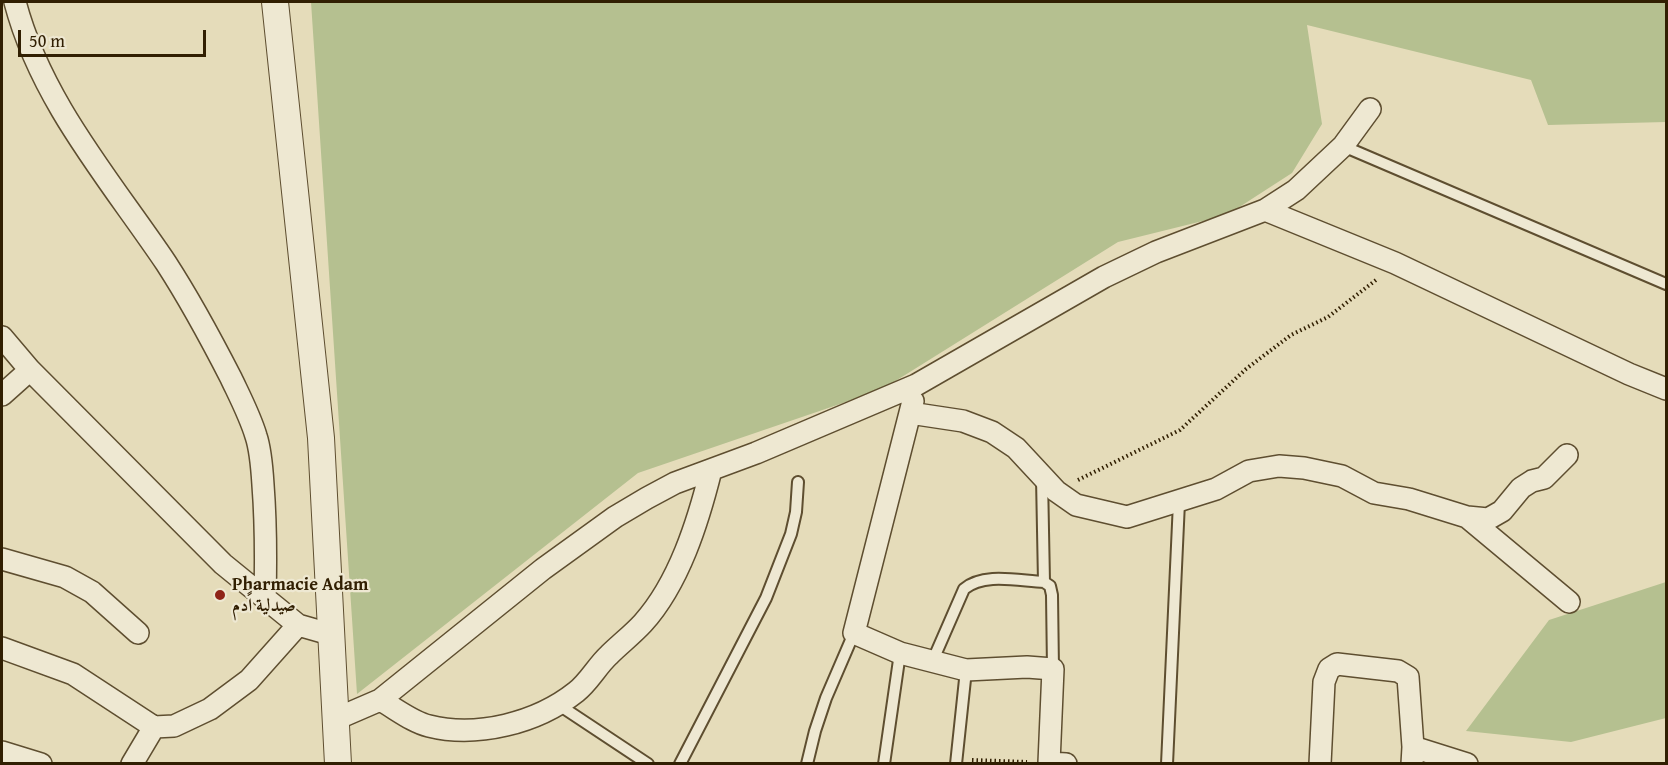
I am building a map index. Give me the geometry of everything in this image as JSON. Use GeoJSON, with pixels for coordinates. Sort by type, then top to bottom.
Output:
{"type":"FeatureCollection","features":[{"type":"Feature","properties":{"kind":"street"},"geometry":{"type":"LineString","coordinates":[[15,2],[45,80],[65,118],[126,209],[166,263],[198,315],[245,407],[257,437],[262,471],[267,534],[265,598]]}},
{"type":"Feature","properties":{"kind":"street"},"geometry":{"type":"LineString","coordinates":[[275,2],[321,438],[338,764]]}},
{"type":"Feature","properties":{"kind":"street"},"geometry":{"type":"LineString","coordinates":[[336,719],[380,700],[543,569],[615,517],[675,483],[756,453],[916,385],[1104,277],[1156,252],[1265,210],[1296,190],[1343,146],[1370,109]]}},
{"type":"Feature","properties":{"kind":"street"},"geometry":{"type":"LineString","coordinates":[[1265,210],[1395,263],[1629,374],[1666,389]]}},
{"type":"Feature","properties":{"kind":"street"},"geometry":{"type":"LineString","coordinates":[[2,338],[30,370],[223,564],[298,626],[333,635]]}},
{"type":"Feature","properties":{"kind":"street"},"geometry":{"type":"LineString","coordinates":[[2,395],[30,370]]}},
{"type":"Feature","properties":{"kind":"street"},"geometry":{"type":"LineString","coordinates":[[916,385],[854,633],[900,653],[966,670],[1027,667],[1053,669],[1054,763]]}},
{"type":"Feature","properties":{"kind":"street"},"geometry":{"type":"LineString","coordinates":[[910,413],[963,422],[992,432],[1016,448],[1056,491],[1076,505],[1127,517],[1216,489],[1249,471],[1279,466],[1304,468],[1342,476],[1374,492],[1409,499],[1467,517],[1488,519],[1502,511],[1521,488],[1532,481],[1544,478],[1567,455]]}},
{"type":"Feature","properties":{"kind":"street"},"geometry":{"type":"LineString","coordinates":[[380,700],[426,726],[464,731],[537,716],[559,705],[578,691],[608,655],[643,623],[656,605],[685,552],[699,515],[711,470]]}},
{"type":"Feature","properties":{"kind":"street"},"geometry":{"type":"LineString","coordinates":[[1467,517],[1569,602]]}},
{"type":"Feature","properties":{"kind":"street"},"geometry":{"type":"LineString","coordinates":[[2,559],[65,577],[92,592],[138,633]]}},
{"type":"Feature","properties":{"kind":"street"},"geometry":{"type":"LineString","coordinates":[[2,648],[73,674],[154,727],[174,726],[210,709],[249,680],[298,626]]}},
{"type":"Feature","properties":{"kind":"street"},"geometry":{"type":"LineString","coordinates":[[1320,764],[1324,682],[1329,669],[1337,664],[1398,671],[1408,677],[1413,755],[1467,764]]}},
{"type":"Feature","properties":{"kind":"street"},"geometry":{"type":"LineString","coordinates":[[132,764],[154,727]]}},
{"type":"Feature","properties":{"kind":"street"},"geometry":{"type":"LineString","coordinates":[[2,752],[41,764]]}},
{"type":"Feature","properties":{"kind":"lane"},"geometry":{"type":"LineString","coordinates":[[1343,146],[1666,284]]}},
{"type":"Feature","properties":{"kind":"lane"},"geometry":{"type":"LineString","coordinates":[[1042,474],[1044,582]]}},
{"type":"Feature","properties":{"kind":"lane"},"geometry":{"type":"LineString","coordinates":[[680,764],[766,598],[791,534],[796,512],[798,482]]}},
{"type":"Feature","properties":{"kind":"lane"},"geometry":{"type":"LineString","coordinates":[[1167,764],[1179,502]]}},
{"type":"Feature","properties":{"kind":"lane"},"geometry":{"type":"LineString","coordinates":[[933,660],[964,589],[971,583],[983,579],[1044,582],[1050,586],[1052,595],[1053,669]]}},
{"type":"Feature","properties":{"kind":"lane"},"geometry":{"type":"LineString","coordinates":[[807,764],[826,698],[854,633]]}},
{"type":"Feature","properties":{"kind":"lane"},"geometry":{"type":"LineString","coordinates":[[884,764],[900,653]]}},
{"type":"Feature","properties":{"kind":"lane"},"geometry":{"type":"LineString","coordinates":[[956,761],[966,670]]}},
{"type":"Feature","properties":{"kind":"lane"},"geometry":{"type":"LineString","coordinates":[[559,705],[648,764]]}},
{"type":"Feature","properties":{"kind":"path"},"geometry":{"type":"LineString","coordinates":[[1056,491],[1180,430],[1246,369],[1291,335],[1328,317],[1376,281],[1395,263]]}},
{"type":"Feature","properties":{"kind":"path"},"geometry":{"type":"LineString","coordinates":[[956,761],[1054,763]]}},
{"type":"Feature","properties":{"kind":"green space"},"geometry":{"type":"Polygon","coordinates":[[[311,2],[1666,2],[1666,122],[1548,125],[1531,80],[1307,25],[1322,124],[1292,173],[1227,215],[1118,242],[881,390],[638,473],[357,694],[311,2]]]}},
{"type":"Feature","properties":{"kind":"green space"},"geometry":{"type":"Polygon","coordinates":[[[1666,582],[1666,718],[1571,742],[1466,731],[1549,620],[1666,582]]]}},
{"type":"Feature","properties":{"kind":"place","name":"Pharmacie Adam صيدلية اًدم"},"geometry":{"type":"Point","coordinates":[220,595]}}]}
